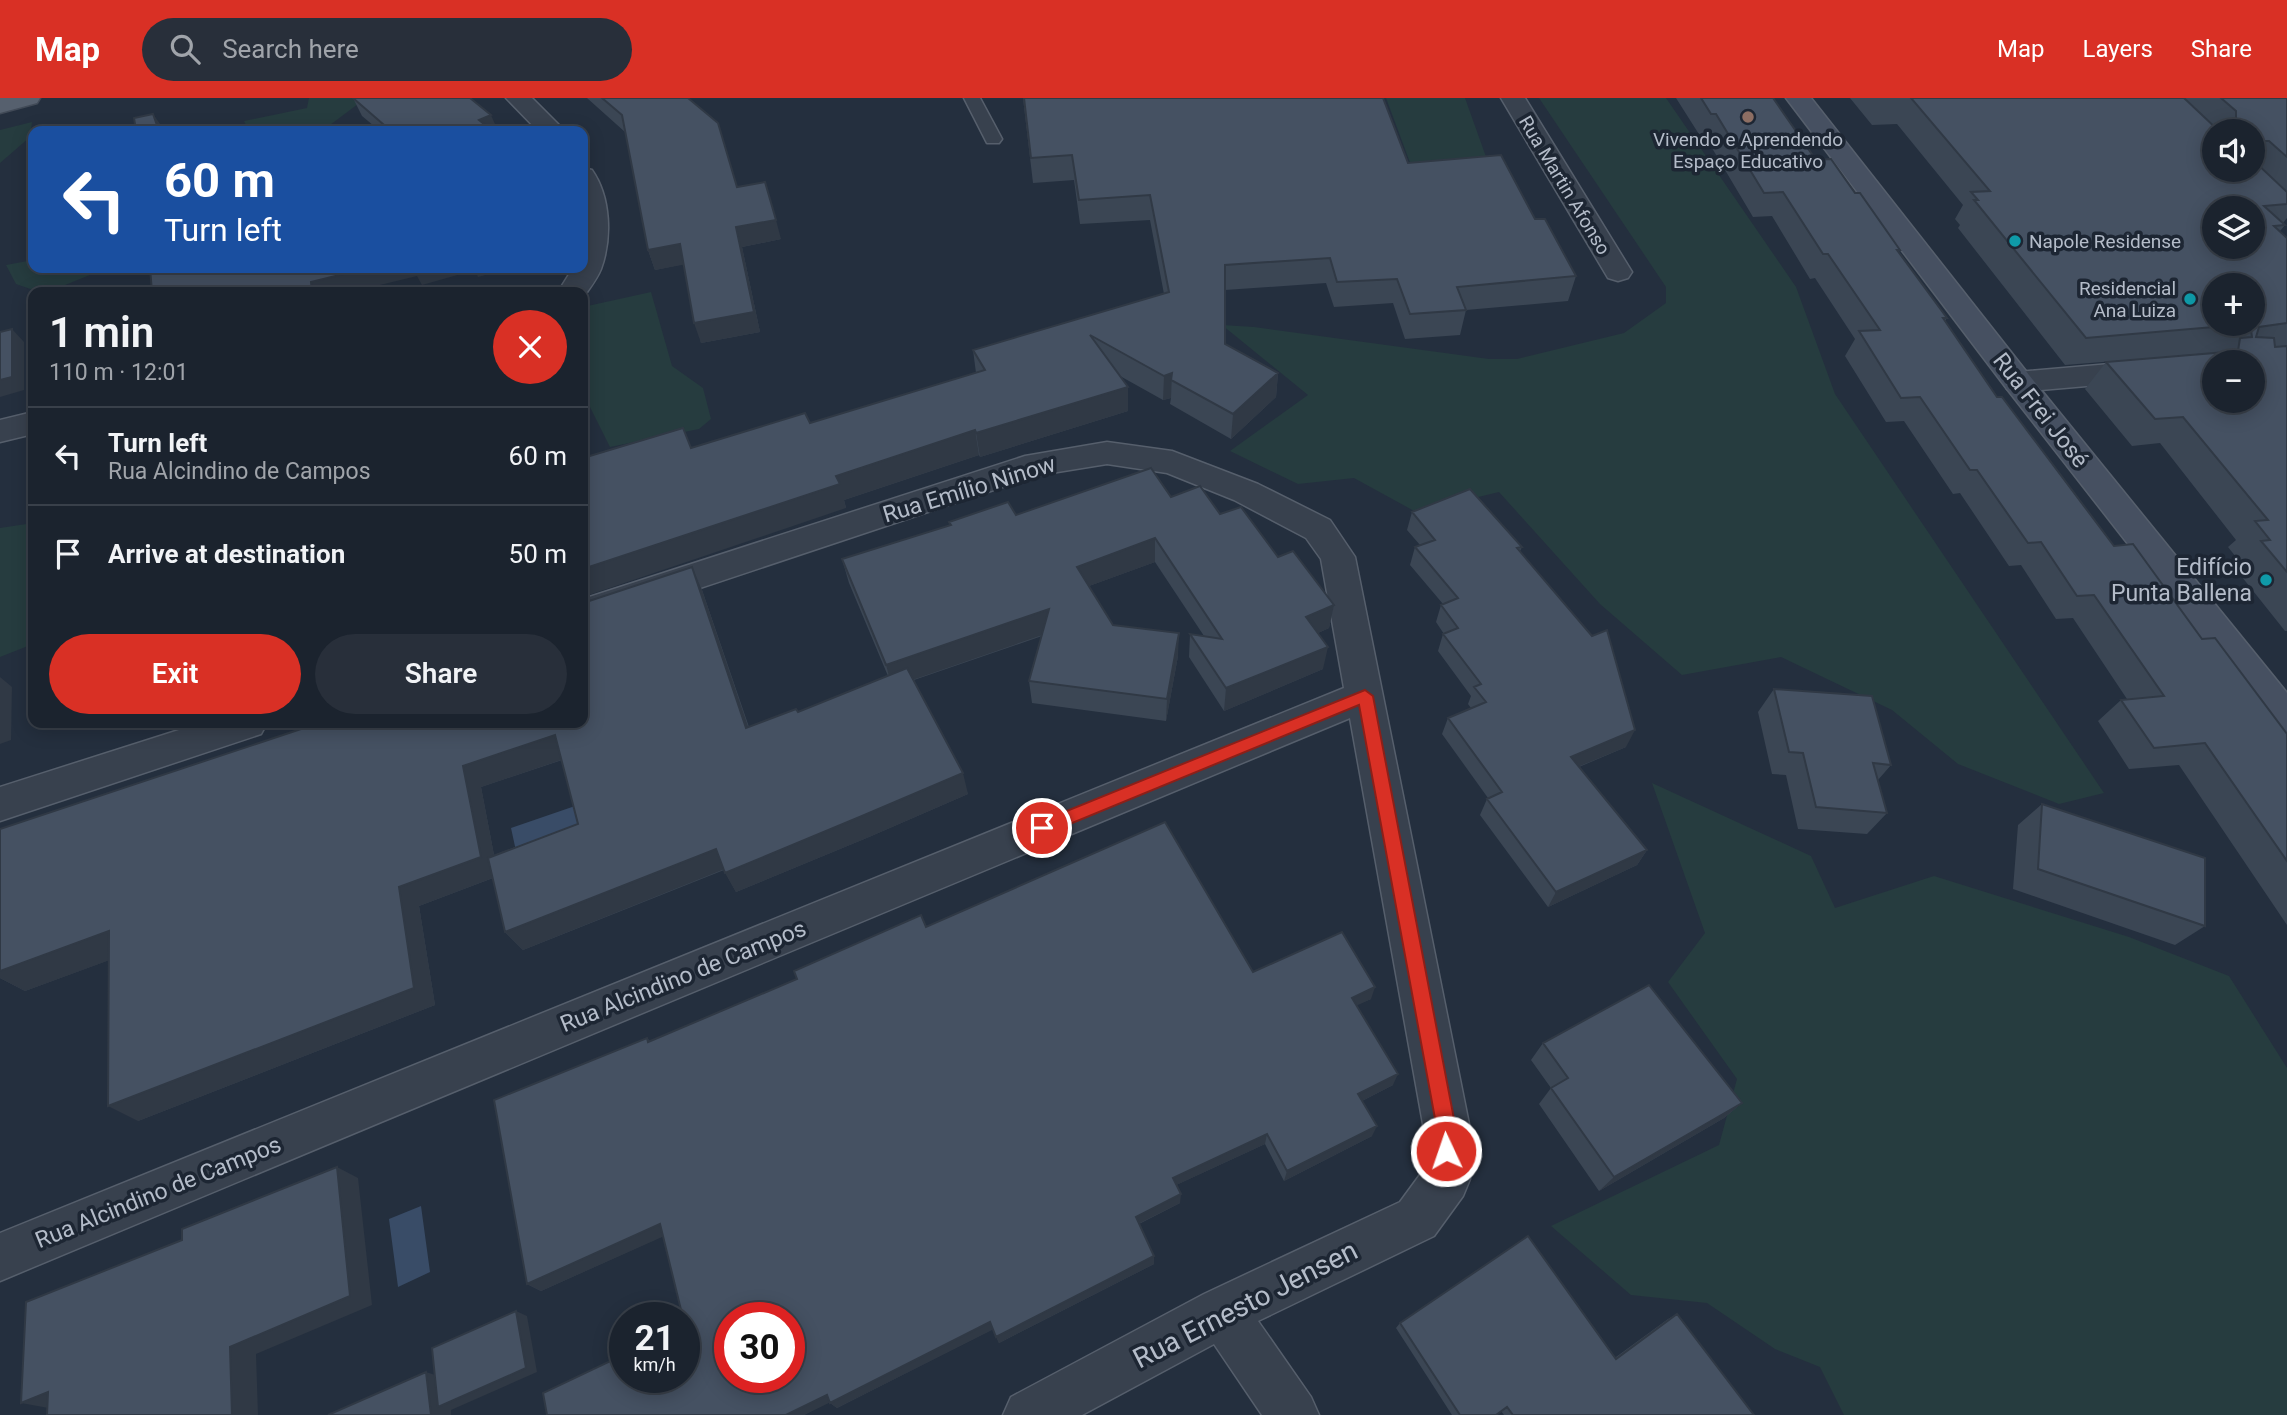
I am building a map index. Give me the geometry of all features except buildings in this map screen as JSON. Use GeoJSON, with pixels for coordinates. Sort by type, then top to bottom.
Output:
{"type":"FeatureCollection","features":[{"type":"Feature","properties":{"kind":"main road"},"geometry":{"type":"LineString","coordinates":[[0,105],[27,98]]}},
{"type":"Feature","properties":{"kind":"street"},"geometry":{"type":"LineString","coordinates":[[518,98],[547,126]]}},
{"type":"Feature","properties":{"kind":"street","name":"Rua Martin Afonso"},"geometry":{"type":"LineString","coordinates":[[1513,98],[1618,272]]}},
{"type":"Feature","properties":{"kind":"street","name":"Rua Frei José"},"geometry":{"type":"LineString","coordinates":[[1798,98],[2018,382],[2287,720]]}},
{"type":"Feature","properties":{"kind":"street"},"geometry":{"type":"LineString","coordinates":[[588,185],[595,218],[588,262]]}},
{"type":"Feature","properties":{"kind":"street"},"geometry":{"type":"LineString","coordinates":[[2018,382],[2202,366]]}},
{"type":"Feature","properties":{"kind":"street"},"geometry":{"type":"LineString","coordinates":[[0,431],[28,424]]}},
{"type":"Feature","properties":{"kind":"street","name":"Rua Emílio Ninow"},"geometry":{"type":"LineString","coordinates":[[588,611],[1036,464],[1107,453],[1172,462],[1245,492],[1318,529],[1338,557],[1446,1124],[1446,1178]]}},
{"type":"Feature","properties":{"kind":"street","name":"Rua Alcindino de Campos"},"geometry":{"type":"LineString","coordinates":[[0,1257],[1365,696]]}},
{"type":"Feature","properties":{"kind":"street"},"geometry":{"type":"LineString","coordinates":[[0,804],[233,728]]}},
{"type":"Feature","properties":{"kind":"street","name":"Rua Ernesto Jensen"},"geometry":{"type":"LineString","coordinates":[[1029,1415],[1222,1312],[1417,1219],[1446,1178]]}},
{"type":"Feature","properties":{"kind":"street"},"geometry":{"type":"LineString","coordinates":[[1222,1312],[1293,1415]]}},
{"type":"Feature","properties":{"kind":"lane"},"geometry":{"type":"LineString","coordinates":[[972,98],[993,139]]}},
{"type":"Feature","properties":{"kind":"green space"},"geometry":{"type":"Polygon","coordinates":[[[309,98],[366,98],[331,126],[246,126],[244,121],[307,108],[309,98]]]}},
{"type":"Feature","properties":{"kind":"green space"},"geometry":{"type":"Polygon","coordinates":[[[1386,98],[1465,98],[1490,168],[1415,176],[1386,98]]]}},
{"type":"Feature","properties":{"kind":"green space"},"geometry":{"type":"Polygon","coordinates":[[[1539,98],[1666,98],[1796,287],[1835,394],[2104,793],[2059,804],[1958,764],[1892,710],[1781,657],[1682,675],[1600,604],[1499,492],[1416,512],[1354,478],[1298,484],[1230,451],[1308,395],[1222,325],[1489,359],[1517,359],[1624,333],[1666,303],[1666,287],[1539,98]]]}},
{"type":"Feature","properties":{"kind":"green space"},"geometry":{"type":"Polygon","coordinates":[[[32,122],[31,126],[28,126],[28,139],[0,163],[0,130],[32,122]]]}},
{"type":"Feature","properties":{"kind":"green space"},"geometry":{"type":"Polygon","coordinates":[[[28,261],[28,273],[95,273],[60,287],[28,288],[16,284],[6,265],[28,261]]]}},
{"type":"Feature","properties":{"kind":"green space"},"geometry":{"type":"Polygon","coordinates":[[[651,292],[672,366],[703,388],[711,419],[699,429],[610,447],[588,403],[588,306],[651,292]]]}},
{"type":"Feature","properties":{"kind":"green space"},"geometry":{"type":"Polygon","coordinates":[[[28,524],[28,646],[0,657],[0,528],[28,524]]]}},
{"type":"Feature","properties":{"kind":"green space"},"geometry":{"type":"Polygon","coordinates":[[[1652,783],[1811,856],[1835,908],[1934,876],[2129,937],[2229,976],[2287,1068],[2287,1415],[1844,1415],[1820,1367],[1775,1349],[1707,1303],[1631,1295],[1551,1226],[1719,1145],[1737,1079],[1668,982],[1705,933],[1652,783]]]}},
{"type":"Feature","properties":{"kind":"water"},"geometry":{"type":"Polygon","coordinates":[[[575,806],[580,828],[516,851],[511,828],[575,806]]]}},
{"type":"Feature","properties":{"kind":"water"},"geometry":{"type":"Polygon","coordinates":[[[421,1206],[430,1272],[398,1287],[389,1219],[421,1206]]]}},
{"type":"Feature","properties":{"kind":"place","name":"Vivendo e Aprendendo Espaço Educativo"},"geometry":{"type":"Point","coordinates":[1748,117]}},
{"type":"Feature","properties":{"kind":"place","name":"Napole Residense"},"geometry":{"type":"Point","coordinates":[2015,241]}},
{"type":"Feature","properties":{"kind":"place","name":"Residencial Ana Luiza"},"geometry":{"type":"Point","coordinates":[2190,299]}},
{"type":"Feature","properties":{"kind":"place","name":"Edifício Punta Ballena"},"geometry":{"type":"Point","coordinates":[2266,580]}},
{"type":"Feature","properties":{"kind":"route"},"geometry":{"type":"LineString","coordinates":[[1042,828],[1365,696],[1446,1124],[1446,1151]]}}]}
